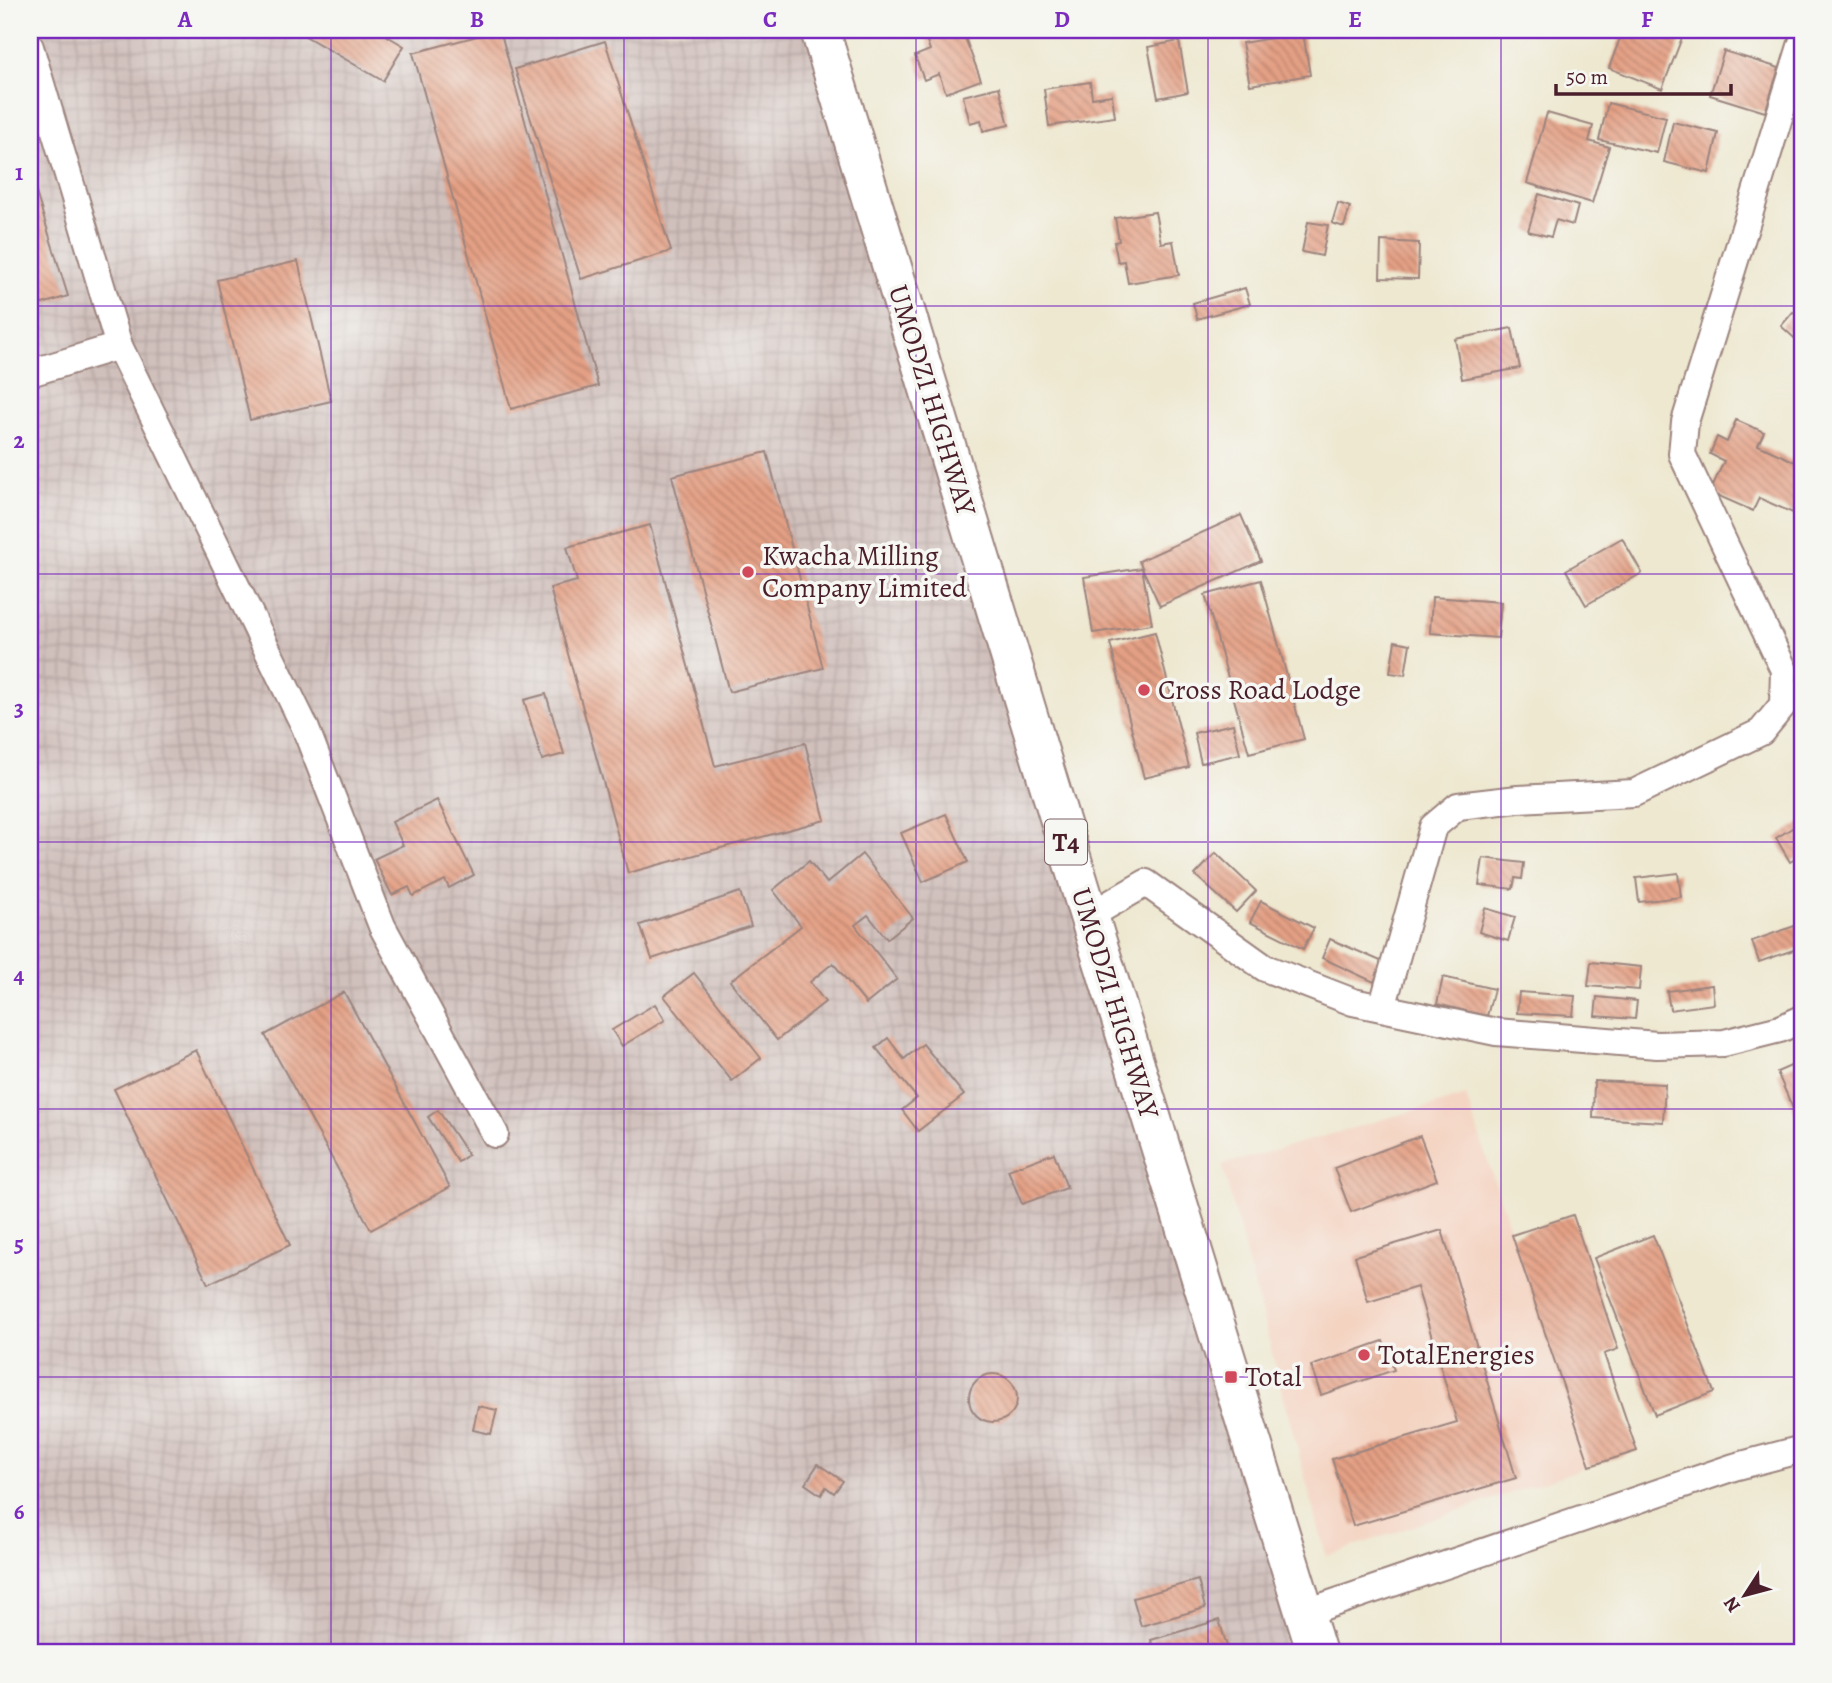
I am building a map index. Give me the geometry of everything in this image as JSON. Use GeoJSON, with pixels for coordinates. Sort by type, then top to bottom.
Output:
{"type":"FeatureCollection","features":[{"type":"Feature","properties":{"kind":"highway","name":"UMODZI HIGHWAY"},"geometry":{"type":"LineString","coordinates":[[820,30],[1088,916],[1317,1653]]}},
{"type":"Feature","properties":{"kind":"street"},"geometry":{"type":"LineString","coordinates":[[1382,1008],[1433,827],[1458,806],[1518,799],[1634,793],[1761,732],[1783,705],[1784,670],[1682,454],[1685,422],[1802,43]]}},
{"type":"Feature","properties":{"kind":"street"},"geometry":{"type":"LineString","coordinates":[[30,47],[119,346],[305,727],[382,926],[495,1134]]}},
{"type":"Feature","properties":{"kind":"street"},"geometry":{"type":"LineString","coordinates":[[30,373],[119,346]]}},
{"type":"Feature","properties":{"kind":"street"},"geometry":{"type":"LineString","coordinates":[[1088,916],[1146,883],[1265,968],[1353,1002],[1496,1032],[1657,1045],[1724,1043],[1780,1029],[1802,1019]]}},
{"type":"Feature","properties":{"kind":"street"},"geometry":{"type":"LineString","coordinates":[[1304,1613],[1734,1467],[1802,1449]]}},
{"type":"Feature","properties":{"kind":"shaded area"},"geometry":{"type":"Polygon","coordinates":[[[30,30],[823,30],[1318,1653],[30,1653],[30,30]]]}},
{"type":"Feature","properties":{"kind":"shaded area"},"geometry":{"type":"Polygon","coordinates":[[[1466,1096],[1590,1466],[1326,1556],[1222,1165],[1466,1096]]]}},
{"type":"Feature","properties":{"kind":"building"},"geometry":{"type":"Polygon","coordinates":[[[295,30],[377,30],[404,46],[383,81],[295,30]]]}},
{"type":"Feature","properties":{"kind":"building"},"geometry":{"type":"Polygon","coordinates":[[[500,30],[598,386],[511,409],[413,53],[500,30]]]}},
{"type":"Feature","properties":{"kind":"building"},"geometry":{"type":"Polygon","coordinates":[[[923,30],[962,30],[981,80],[946,93],[939,74],[924,80],[915,56],[930,50],[923,30]]]}},
{"type":"Feature","properties":{"kind":"building"},"geometry":{"type":"Polygon","coordinates":[[[1623,30],[1685,30],[1662,89],[1609,68],[1623,30]]]}},
{"type":"Feature","properties":{"kind":"building"},"geometry":{"type":"Polygon","coordinates":[[[1303,33],[1310,75],[1250,85],[1242,43],[1303,33]]]}},
{"type":"Feature","properties":{"kind":"building"},"geometry":{"type":"Polygon","coordinates":[[[605,41],[671,251],[581,279],[515,69],[605,41]]]}},
{"type":"Feature","properties":{"kind":"building"},"geometry":{"type":"Polygon","coordinates":[[[1179,41],[1188,92],[1158,98],[1148,47],[1179,41]]]}},
{"type":"Feature","properties":{"kind":"building"},"geometry":{"type":"Polygon","coordinates":[[[1724,51],[1779,68],[1765,112],[1710,95],[1724,51]]]}},
{"type":"Feature","properties":{"kind":"building"},"geometry":{"type":"Polygon","coordinates":[[[1090,82],[1092,98],[1112,95],[1115,117],[1049,126],[1044,89],[1090,82]]]}},
{"type":"Feature","properties":{"kind":"building"},"geometry":{"type":"Polygon","coordinates":[[[999,87],[1009,125],[983,131],[981,120],[970,123],[963,96],[999,87]]]}},
{"type":"Feature","properties":{"kind":"building"},"geometry":{"type":"Polygon","coordinates":[[[1608,103],[1666,117],[1657,153],[1599,140],[1608,103]]]}},
{"type":"Feature","properties":{"kind":"building"},"geometry":{"type":"Polygon","coordinates":[[[1547,113],[1593,126],[1589,141],[1609,147],[1592,203],[1527,183],[1547,113]]]}},
{"type":"Feature","properties":{"kind":"building"},"geometry":{"type":"Polygon","coordinates":[[[1673,122],[1718,133],[1709,173],[1664,162],[1673,122]]]}},
{"type":"Feature","properties":{"kind":"building"},"geometry":{"type":"Polygon","coordinates":[[[30,173],[68,296],[30,308],[30,173]]]}},
{"type":"Feature","properties":{"kind":"building"},"geometry":{"type":"Polygon","coordinates":[[[1539,194],[1578,206],[1573,225],[1556,220],[1551,237],[1528,231],[1539,194]]]}},
{"type":"Feature","properties":{"kind":"building"},"geometry":{"type":"Polygon","coordinates":[[[1338,203],[1350,207],[1344,227],[1332,223],[1338,203]]]}},
{"type":"Feature","properties":{"kind":"building"},"geometry":{"type":"Polygon","coordinates":[[[1155,212],[1161,243],[1173,241],[1179,275],[1128,283],[1124,261],[1118,262],[1114,242],[1119,241],[1115,218],[1155,212]]]}},
{"type":"Feature","properties":{"kind":"building"},"geometry":{"type":"Polygon","coordinates":[[[1308,222],[1328,225],[1322,256],[1302,252],[1308,222]]]}},
{"type":"Feature","properties":{"kind":"building"},"geometry":{"type":"Polygon","coordinates":[[[1381,241],[1419,243],[1418,279],[1380,278],[1381,241]]]}},
{"type":"Feature","properties":{"kind":"building"},"geometry":{"type":"Polygon","coordinates":[[[298,261],[331,401],[250,420],[217,280],[298,261]]]}},
{"type":"Feature","properties":{"kind":"building"},"geometry":{"type":"Polygon","coordinates":[[[1245,288],[1250,304],[1197,319],[1193,303],[1245,288]]]}},
{"type":"Feature","properties":{"kind":"building"},"geometry":{"type":"Polygon","coordinates":[[[1793,312],[1802,320],[1802,345],[1781,326],[1793,312]]]}},
{"type":"Feature","properties":{"kind":"building"},"geometry":{"type":"Polygon","coordinates":[[[1512,328],[1520,368],[1462,379],[1455,339],[1512,328]]]}},
{"type":"Feature","properties":{"kind":"building"},"geometry":{"type":"Polygon","coordinates":[[[1736,420],[1764,432],[1758,445],[1802,465],[1802,496],[1795,514],[1759,498],[1753,511],[1710,492],[1724,461],[1710,454],[1717,437],[1727,442],[1736,420]]]}},
{"type":"Feature","properties":{"kind":"building","name":"Kwacha Milling Company Limited"},"geometry":{"type":"Polygon","coordinates":[[[767,452],[823,668],[729,692],[672,476],[767,452]]]}},
{"type":"Feature","properties":{"kind":"building"},"geometry":{"type":"Polygon","coordinates":[[[1241,515],[1261,561],[1160,606],[1139,561],[1241,515]]]}},
{"type":"Feature","properties":{"kind":"building"},"geometry":{"type":"Polygon","coordinates":[[[650,525],[715,766],[805,743],[825,820],[628,873],[550,588],[577,581],[567,547],[650,525]]]}},
{"type":"Feature","properties":{"kind":"building"},"geometry":{"type":"Polygon","coordinates":[[[1622,538],[1642,573],[1586,605],[1566,570],[1622,538]]]}},
{"type":"Feature","properties":{"kind":"building"},"geometry":{"type":"Polygon","coordinates":[[[1142,568],[1152,624],[1093,633],[1084,577],[1142,568]]]}},
{"type":"Feature","properties":{"kind":"building"},"geometry":{"type":"Polygon","coordinates":[[[1261,580],[1304,739],[1249,753],[1205,595],[1261,580]]]}},
{"type":"Feature","properties":{"kind":"building"},"geometry":{"type":"Polygon","coordinates":[[[1432,597],[1501,602],[1498,638],[1430,633],[1432,597]]]}},
{"type":"Feature","properties":{"kind":"building"},"geometry":{"type":"Polygon","coordinates":[[[1155,632],[1189,767],[1144,778],[1110,643],[1155,632]]]}},
{"type":"Feature","properties":{"kind":"building"},"geometry":{"type":"Polygon","coordinates":[[[1395,641],[1410,644],[1405,675],[1390,673],[1395,641]]]}},
{"type":"Feature","properties":{"kind":"building"},"geometry":{"type":"Polygon","coordinates":[[[546,694],[564,754],[542,760],[524,700],[546,694]]]}},
{"type":"Feature","properties":{"kind":"building"},"geometry":{"type":"Polygon","coordinates":[[[1233,724],[1240,754],[1201,763],[1194,733],[1233,724]]]}},
{"type":"Feature","properties":{"kind":"building"},"geometry":{"type":"Polygon","coordinates":[[[437,800],[474,875],[449,888],[445,880],[413,896],[409,887],[392,895],[374,859],[403,845],[392,822],[437,800]]]}},
{"type":"Feature","properties":{"kind":"building"},"geometry":{"type":"Polygon","coordinates":[[[946,814],[968,862],[923,882],[901,833],[946,814]]]}},
{"type":"Feature","properties":{"kind":"building"},"geometry":{"type":"Polygon","coordinates":[[[1802,822],[1802,855],[1790,862],[1776,838],[1802,822]]]}},
{"type":"Feature","properties":{"kind":"building"},"geometry":{"type":"Polygon","coordinates":[[[1216,853],[1256,891],[1236,912],[1195,875],[1216,853]]]}},
{"type":"Feature","properties":{"kind":"building"},"geometry":{"type":"Polygon","coordinates":[[[862,854],[913,918],[887,939],[868,915],[855,925],[897,979],[866,1004],[833,963],[810,982],[825,1002],[777,1040],[730,981],[801,926],[773,890],[809,861],[827,883],[862,854]]]}},
{"type":"Feature","properties":{"kind":"building"},"geometry":{"type":"Polygon","coordinates":[[[1483,858],[1524,863],[1522,879],[1515,878],[1513,889],[1479,885],[1483,858]]]}},
{"type":"Feature","properties":{"kind":"building"},"geometry":{"type":"Polygon","coordinates":[[[1678,873],[1681,897],[1639,902],[1636,878],[1678,873]]]}},
{"type":"Feature","properties":{"kind":"building"},"geometry":{"type":"Polygon","coordinates":[[[740,892],[751,926],[652,959],[640,925],[740,892]]]}},
{"type":"Feature","properties":{"kind":"building"},"geometry":{"type":"Polygon","coordinates":[[[1261,901],[1314,928],[1303,949],[1250,922],[1261,901]]]}},
{"type":"Feature","properties":{"kind":"building"},"geometry":{"type":"Polygon","coordinates":[[[1485,908],[1515,917],[1508,941],[1479,932],[1485,908]]]}},
{"type":"Feature","properties":{"kind":"building"},"geometry":{"type":"Polygon","coordinates":[[[1800,924],[1802,947],[1759,962],[1752,941],[1800,924]]]}},
{"type":"Feature","properties":{"kind":"building"},"geometry":{"type":"Polygon","coordinates":[[[1330,939],[1383,962],[1374,982],[1322,958],[1330,939]]]}},
{"type":"Feature","properties":{"kind":"building"},"geometry":{"type":"Polygon","coordinates":[[[1591,962],[1641,967],[1639,990],[1588,986],[1591,962]]]}},
{"type":"Feature","properties":{"kind":"building"},"geometry":{"type":"Polygon","coordinates":[[[694,973],[761,1058],[732,1081],[664,996],[694,973]]]}},
{"type":"Feature","properties":{"kind":"building"},"geometry":{"type":"Polygon","coordinates":[[[1443,977],[1494,989],[1487,1016],[1437,1004],[1443,977]]]}},
{"type":"Feature","properties":{"kind":"building"},"geometry":{"type":"Polygon","coordinates":[[[1712,985],[1714,1004],[1670,1010],[1667,991],[1712,985]]]}},
{"type":"Feature","properties":{"kind":"building"},"geometry":{"type":"Polygon","coordinates":[[[344,992],[450,1187],[371,1230],[265,1035],[344,992]]]}},
{"type":"Feature","properties":{"kind":"building"},"geometry":{"type":"Polygon","coordinates":[[[1519,992],[1575,996],[1573,1016],[1517,1013],[1519,992]]]}},
{"type":"Feature","properties":{"kind":"building"},"geometry":{"type":"Polygon","coordinates":[[[1597,997],[1637,1001],[1635,1019],[1595,1016],[1597,997]]]}},
{"type":"Feature","properties":{"kind":"building"},"geometry":{"type":"Polygon","coordinates":[[[655,1004],[665,1020],[622,1046],[612,1030],[655,1004]]]}},
{"type":"Feature","properties":{"kind":"building"},"geometry":{"type":"Polygon","coordinates":[[[888,1038],[904,1059],[923,1044],[964,1095],[918,1131],[902,1110],[917,1098],[876,1048],[888,1038]]]}},
{"type":"Feature","properties":{"kind":"building"},"geometry":{"type":"Polygon","coordinates":[[[196,1050],[290,1245],[208,1284],[114,1089],[196,1050]]]}},
{"type":"Feature","properties":{"kind":"building"},"geometry":{"type":"Polygon","coordinates":[[[1802,1061],[1802,1129],[1777,1072],[1802,1061]]]}},
{"type":"Feature","properties":{"kind":"building"},"geometry":{"type":"Polygon","coordinates":[[[1594,1081],[1665,1084],[1663,1122],[1593,1118],[1594,1081]]]}},
{"type":"Feature","properties":{"kind":"building"},"geometry":{"type":"Polygon","coordinates":[[[438,1110],[468,1155],[458,1162],[428,1117],[438,1110]]]}},
{"type":"Feature","properties":{"kind":"building"},"geometry":{"type":"Polygon","coordinates":[[[1420,1136],[1437,1180],[1351,1212],[1334,1168],[1420,1136]]]}},
{"type":"Feature","properties":{"kind":"building"},"geometry":{"type":"Polygon","coordinates":[[[1054,1153],[1067,1188],[1022,1204],[1008,1170],[1054,1153]]]}},
{"type":"Feature","properties":{"kind":"building"},"geometry":{"type":"Polygon","coordinates":[[[1573,1215],[1618,1349],[1604,1354],[1637,1451],[1590,1466],[1512,1235],[1573,1215]]]}},
{"type":"Feature","properties":{"kind":"building"},"geometry":{"type":"Polygon","coordinates":[[[1442,1230],[1516,1478],[1353,1526],[1332,1459],[1457,1422],[1417,1287],[1368,1302],[1355,1256],[1442,1230]]]}},
{"type":"Feature","properties":{"kind":"building"},"geometry":{"type":"Polygon","coordinates":[[[1653,1235],[1714,1392],[1655,1415],[1594,1258],[1653,1235]]]}},
{"type":"Feature","properties":{"kind":"building"},"geometry":{"type":"Polygon","coordinates":[[[1383,1341],[1394,1370],[1321,1395],[1311,1366],[1383,1341]]]}},
{"type":"Feature","properties":{"kind":"building"},"geometry":{"type":"Polygon","coordinates":[[[993,1374],[1010,1381],[1017,1398],[1010,1415],[993,1422],[976,1415],[969,1398],[976,1381],[993,1374]]]}},
{"type":"Feature","properties":{"kind":"building"},"geometry":{"type":"Polygon","coordinates":[[[478,1406],[497,1410],[491,1434],[473,1430],[478,1406]]]}},
{"type":"Feature","properties":{"kind":"building"},"geometry":{"type":"Polygon","coordinates":[[[818,1464],[843,1481],[834,1493],[826,1487],[821,1495],[805,1484],[818,1464]]]}},
{"type":"Feature","properties":{"kind":"building"},"geometry":{"type":"Polygon","coordinates":[[[1198,1580],[1205,1608],[1141,1626],[1133,1598],[1198,1580]]]}},
{"type":"Feature","properties":{"kind":"building"},"geometry":{"type":"Polygon","coordinates":[[[1219,1620],[1229,1653],[1155,1653],[1151,1640],[1219,1620]]]}},
{"type":"Feature","properties":{"kind":"place","name":"Kwacha Milling Company Limited"},"geometry":{"type":"Point","coordinates":[748,572]}},
{"type":"Feature","properties":{"kind":"place","name":"Cross Road Lodge"},"geometry":{"type":"Point","coordinates":[1144,690]}},
{"type":"Feature","properties":{"kind":"place","name":"TotalEnergies"},"geometry":{"type":"Point","coordinates":[1364,1355]}},
{"type":"Feature","properties":{"kind":"place","name":"Total"},"geometry":{"type":"Point","coordinates":[1231,1377]}}]}
